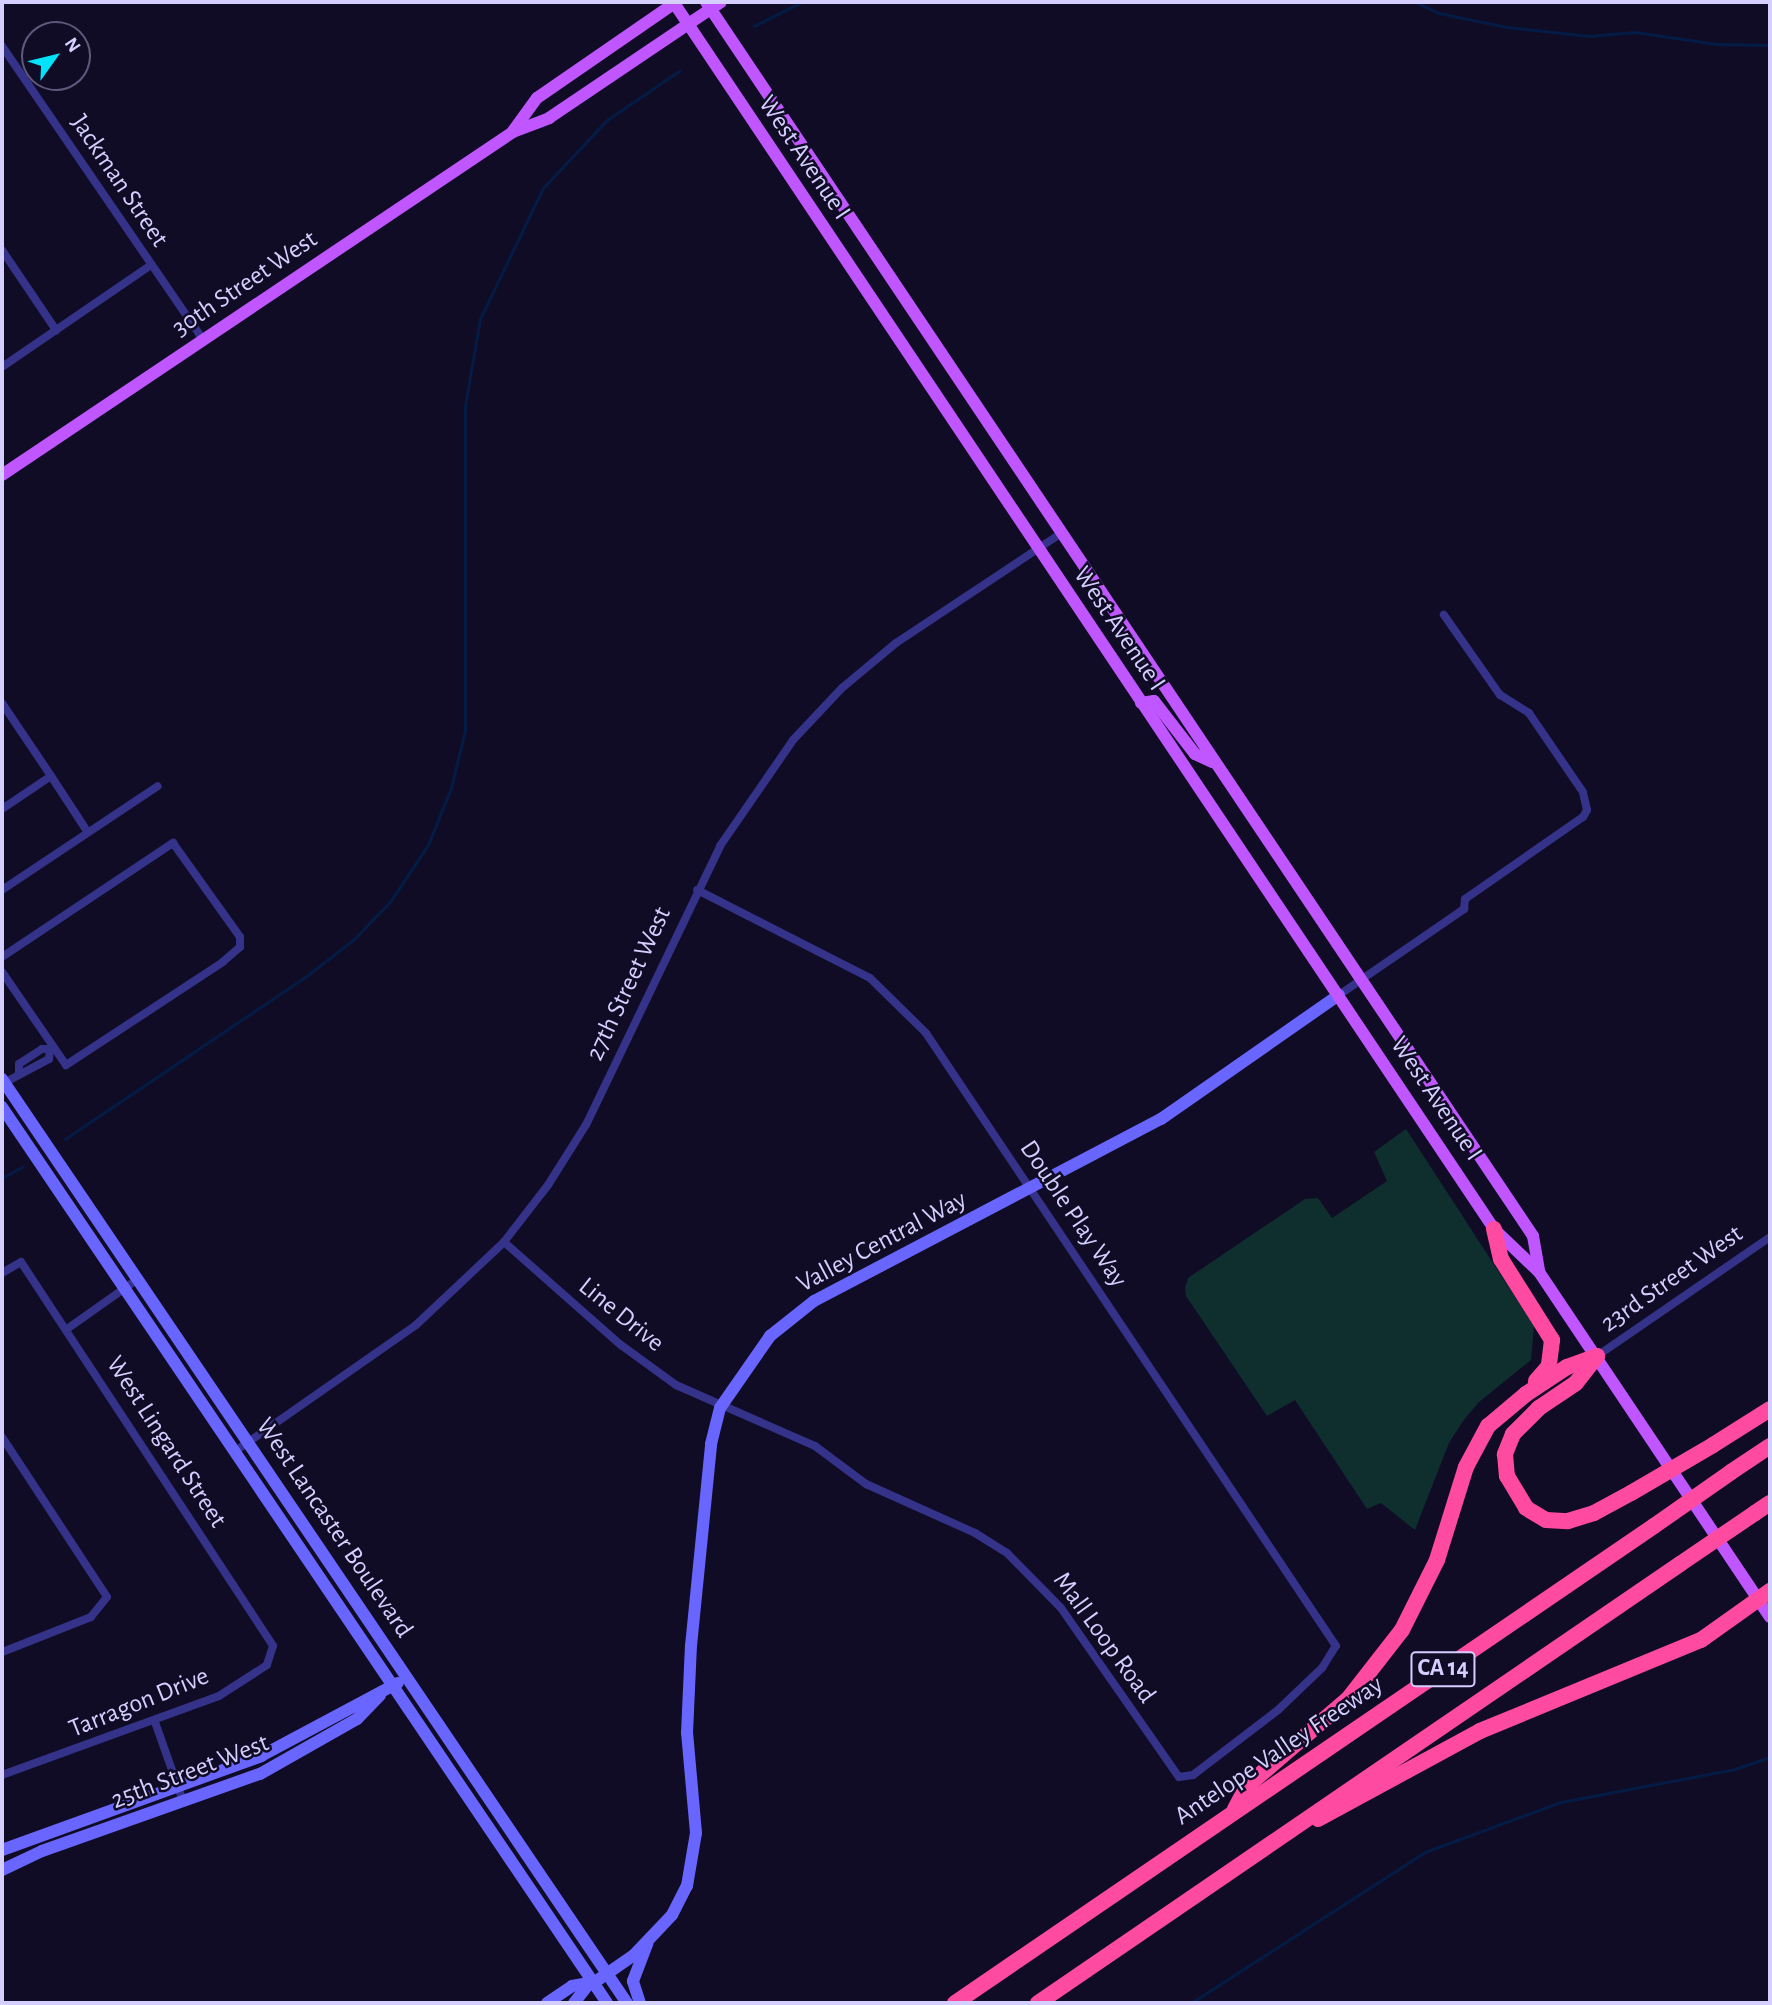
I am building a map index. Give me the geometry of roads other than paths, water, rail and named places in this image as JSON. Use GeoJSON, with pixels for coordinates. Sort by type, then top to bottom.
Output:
{"type":"FeatureCollection","features":[{"type":"Feature","properties":{"kind":"highway"},"geometry":{"type":"LineString","coordinates":[[1494,1229],[1501,1259],[1552,1340],[1549,1366],[1525,1394]]}},
{"type":"Feature","properties":{"kind":"highway"},"geometry":{"type":"LineString","coordinates":[[1233,1812],[1248,1785],[1309,1736],[1382,1659],[1431,1572],[1476,1444],[1504,1409],[1567,1367],[1597,1356]]}},
{"type":"Feature","properties":{"kind":"highway"},"geometry":{"type":"LineString","coordinates":[[1597,1356],[1576,1383],[1539,1408],[1513,1434],[1505,1454],[1507,1476],[1526,1508],[1546,1520],[1568,1521],[1594,1513],[1770,1409]]}},
{"type":"Feature","properties":{"kind":"highway","name":"Antelope Valley Freeway"},"geometry":{"type":"LineString","coordinates":[[955,2003],[1770,1446]]}},
{"type":"Feature","properties":{"kind":"highway","name":"CA 14"},"geometry":{"type":"LineString","coordinates":[[1038,2003],[1770,1503]]}},
{"type":"Feature","properties":{"kind":"highway"},"geometry":{"type":"LineString","coordinates":[[1290,1831],[1331,1814],[1480,1731],[1701,1640],[1765,1595]]}},
{"type":"Feature","properties":{"kind":"main road","name":"West Avenue I"},"geometry":{"type":"LineString","coordinates":[[675,2],[1494,1229],[1539,1272],[1765,1595],[1770,1617]]}},
{"type":"Feature","properties":{"kind":"main road","name":"30th Street West"},"geometry":{"type":"LineString","coordinates":[[513,132],[537,97],[675,2]]}},
{"type":"Feature","properties":{"kind":"main road","name":"West Avenue I"},"geometry":{"type":"LineString","coordinates":[[712,4],[1060,534],[1533,1236],[1539,1272]]}},
{"type":"Feature","properties":{"kind":"main road","name":"30th Street West"},"geometry":{"type":"LineString","coordinates":[[2,475],[513,132],[549,118],[712,4]]}},
{"type":"Feature","properties":{"kind":"main road"},"geometry":{"type":"LineString","coordinates":[[1142,703],[1154,701],[1195,754],[1213,762]]}},
{"type":"Feature","properties":{"kind":"street","name":"Jackman Street"},"geometry":{"type":"LineString","coordinates":[[2,46],[203,340]]}},
{"type":"Feature","properties":{"kind":"street"},"geometry":{"type":"LineString","coordinates":[[2,250],[56,330]]}},
{"type":"Feature","properties":{"kind":"street"},"geometry":{"type":"LineString","coordinates":[[2,366],[151,265]]}},
{"type":"Feature","properties":{"kind":"street","name":"27th Street West"},"geometry":{"type":"LineString","coordinates":[[234,1452],[416,1325],[504,1242],[548,1185],[586,1125],[697,891],[764,780],[842,688],[897,643],[1060,534]]}},
{"type":"Feature","properties":{"kind":"street"},"geometry":{"type":"LineString","coordinates":[[1339,995],[1464,909],[1465,899],[1583,817],[1587,810],[1583,792],[1529,713],[1500,695],[1444,615]]}},
{"type":"Feature","properties":{"kind":"street"},"geometry":{"type":"LineString","coordinates":[[2,703],[87,831]]}},
{"type":"Feature","properties":{"kind":"street"},"geometry":{"type":"LineString","coordinates":[[2,809],[51,776]]}},
{"type":"Feature","properties":{"kind":"street"},"geometry":{"type":"LineString","coordinates":[[2,890],[158,786]]}},
{"type":"Feature","properties":{"kind":"street"},"geometry":{"type":"LineString","coordinates":[[2,957],[173,843],[240,937],[240,947],[223,962],[66,1065],[2,972]]}},
{"type":"Feature","properties":{"kind":"street","name":"Double Play Way"},"geometry":{"type":"LineString","coordinates":[[697,891],[870,978],[901,1004],[926,1033],[1336,1646]]}},
{"type":"Feature","properties":{"kind":"street","name":"Valley Central Way"},"geometry":{"type":"LineString","coordinates":[[574,2003],[592,1984],[647,1944],[672,1915],[695,1858],[687,1732],[702,1510],[720,1408],[770,1336],[814,1301],[1161,1119],[1339,995]]}},
{"type":"Feature","properties":{"kind":"street"},"geometry":{"type":"LineString","coordinates":[[3,1081],[19,1073],[30,1072],[49,1059],[52,1048]]}},
{"type":"Feature","properties":{"kind":"street","name":"West Lancaster Boulevard"},"geometry":{"type":"LineString","coordinates":[[3,1081],[627,2003]]}},
{"type":"Feature","properties":{"kind":"street","name":"West Lancaster Boulevard"},"geometry":{"type":"LineString","coordinates":[[2,1107],[607,2003]]}},
{"type":"Feature","properties":{"kind":"street","name":"23rd Street West"},"geometry":{"type":"LineString","coordinates":[[1597,1356],[1770,1237]]}},
{"type":"Feature","properties":{"kind":"street","name":"Line Drive"},"geometry":{"type":"LineString","coordinates":[[504,1242],[621,1345],[676,1385],[720,1408]]}},
{"type":"Feature","properties":{"kind":"street","name":"West Lingard Street"},"geometry":{"type":"LineString","coordinates":[[2,1273],[21,1262],[273,1646]]}},
{"type":"Feature","properties":{"kind":"street"},"geometry":{"type":"LineString","coordinates":[[67,1329],[138,1279]]}},
{"type":"Feature","properties":{"kind":"street","name":"Mall Loop Road"},"geometry":{"type":"LineString","coordinates":[[720,1408],[815,1446],[866,1484],[975,1533],[1007,1553],[1061,1608],[1180,1777],[1192,1775],[1278,1710],[1322,1668],[1336,1646]]}},
{"type":"Feature","properties":{"kind":"street"},"geometry":{"type":"LineString","coordinates":[[2,1437],[107,1597],[91,1617],[2,1652]]}},
{"type":"Feature","properties":{"kind":"street","name":"Tarragon Drive"},"geometry":{"type":"LineString","coordinates":[[2,1775],[155,1722],[219,1696],[267,1665],[273,1646]]}},
{"type":"Feature","properties":{"kind":"street","name":"25th Street West"},"geometry":{"type":"LineString","coordinates":[[2,1850],[287,1745],[380,1695],[407,1677]]}},
{"type":"Feature","properties":{"kind":"street","name":"25th Street West"},"geometry":{"type":"LineString","coordinates":[[2,1870],[260,1774],[304,1751],[370,1710],[380,1695]]}},
{"type":"Feature","properties":{"kind":"street"},"geometry":{"type":"LineString","coordinates":[[155,1722],[183,1801]]}},
{"type":"Feature","properties":{"kind":"street"},"geometry":{"type":"LineString","coordinates":[[640,2003],[632,1985],[647,1944]]}},
{"type":"Feature","properties":{"kind":"street","name":"Valley Central Way"},"geometry":{"type":"LineString","coordinates":[[547,2003],[572,1986],[592,1984]]}},
{"type":"Feature","properties":{"kind":"waterway"},"geometry":{"type":"LineString","coordinates":[[754,26],[802,2]]}},
{"type":"Feature","properties":{"kind":"waterway"},"geometry":{"type":"LineString","coordinates":[[1416,2],[1439,13],[1507,27],[1589,36],[1635,32],[1716,44],[1770,45]]}},
{"type":"Feature","properties":{"kind":"waterway"},"geometry":{"type":"LineString","coordinates":[[65,1139],[304,978],[353,940],[390,902],[428,845],[451,788],[465,731],[465,406],[480,319],[543,188],[607,120],[679,71]]}},
{"type":"Feature","properties":{"kind":"waterway"},"geometry":{"type":"LineString","coordinates":[[2,1178],[22,1167]]}},
{"type":"Feature","properties":{"kind":"waterway"},"geometry":{"type":"LineString","coordinates":[[1191,2003],[1425,1852],[1561,1802],[1735,1769],[1770,1757]]}}]}
